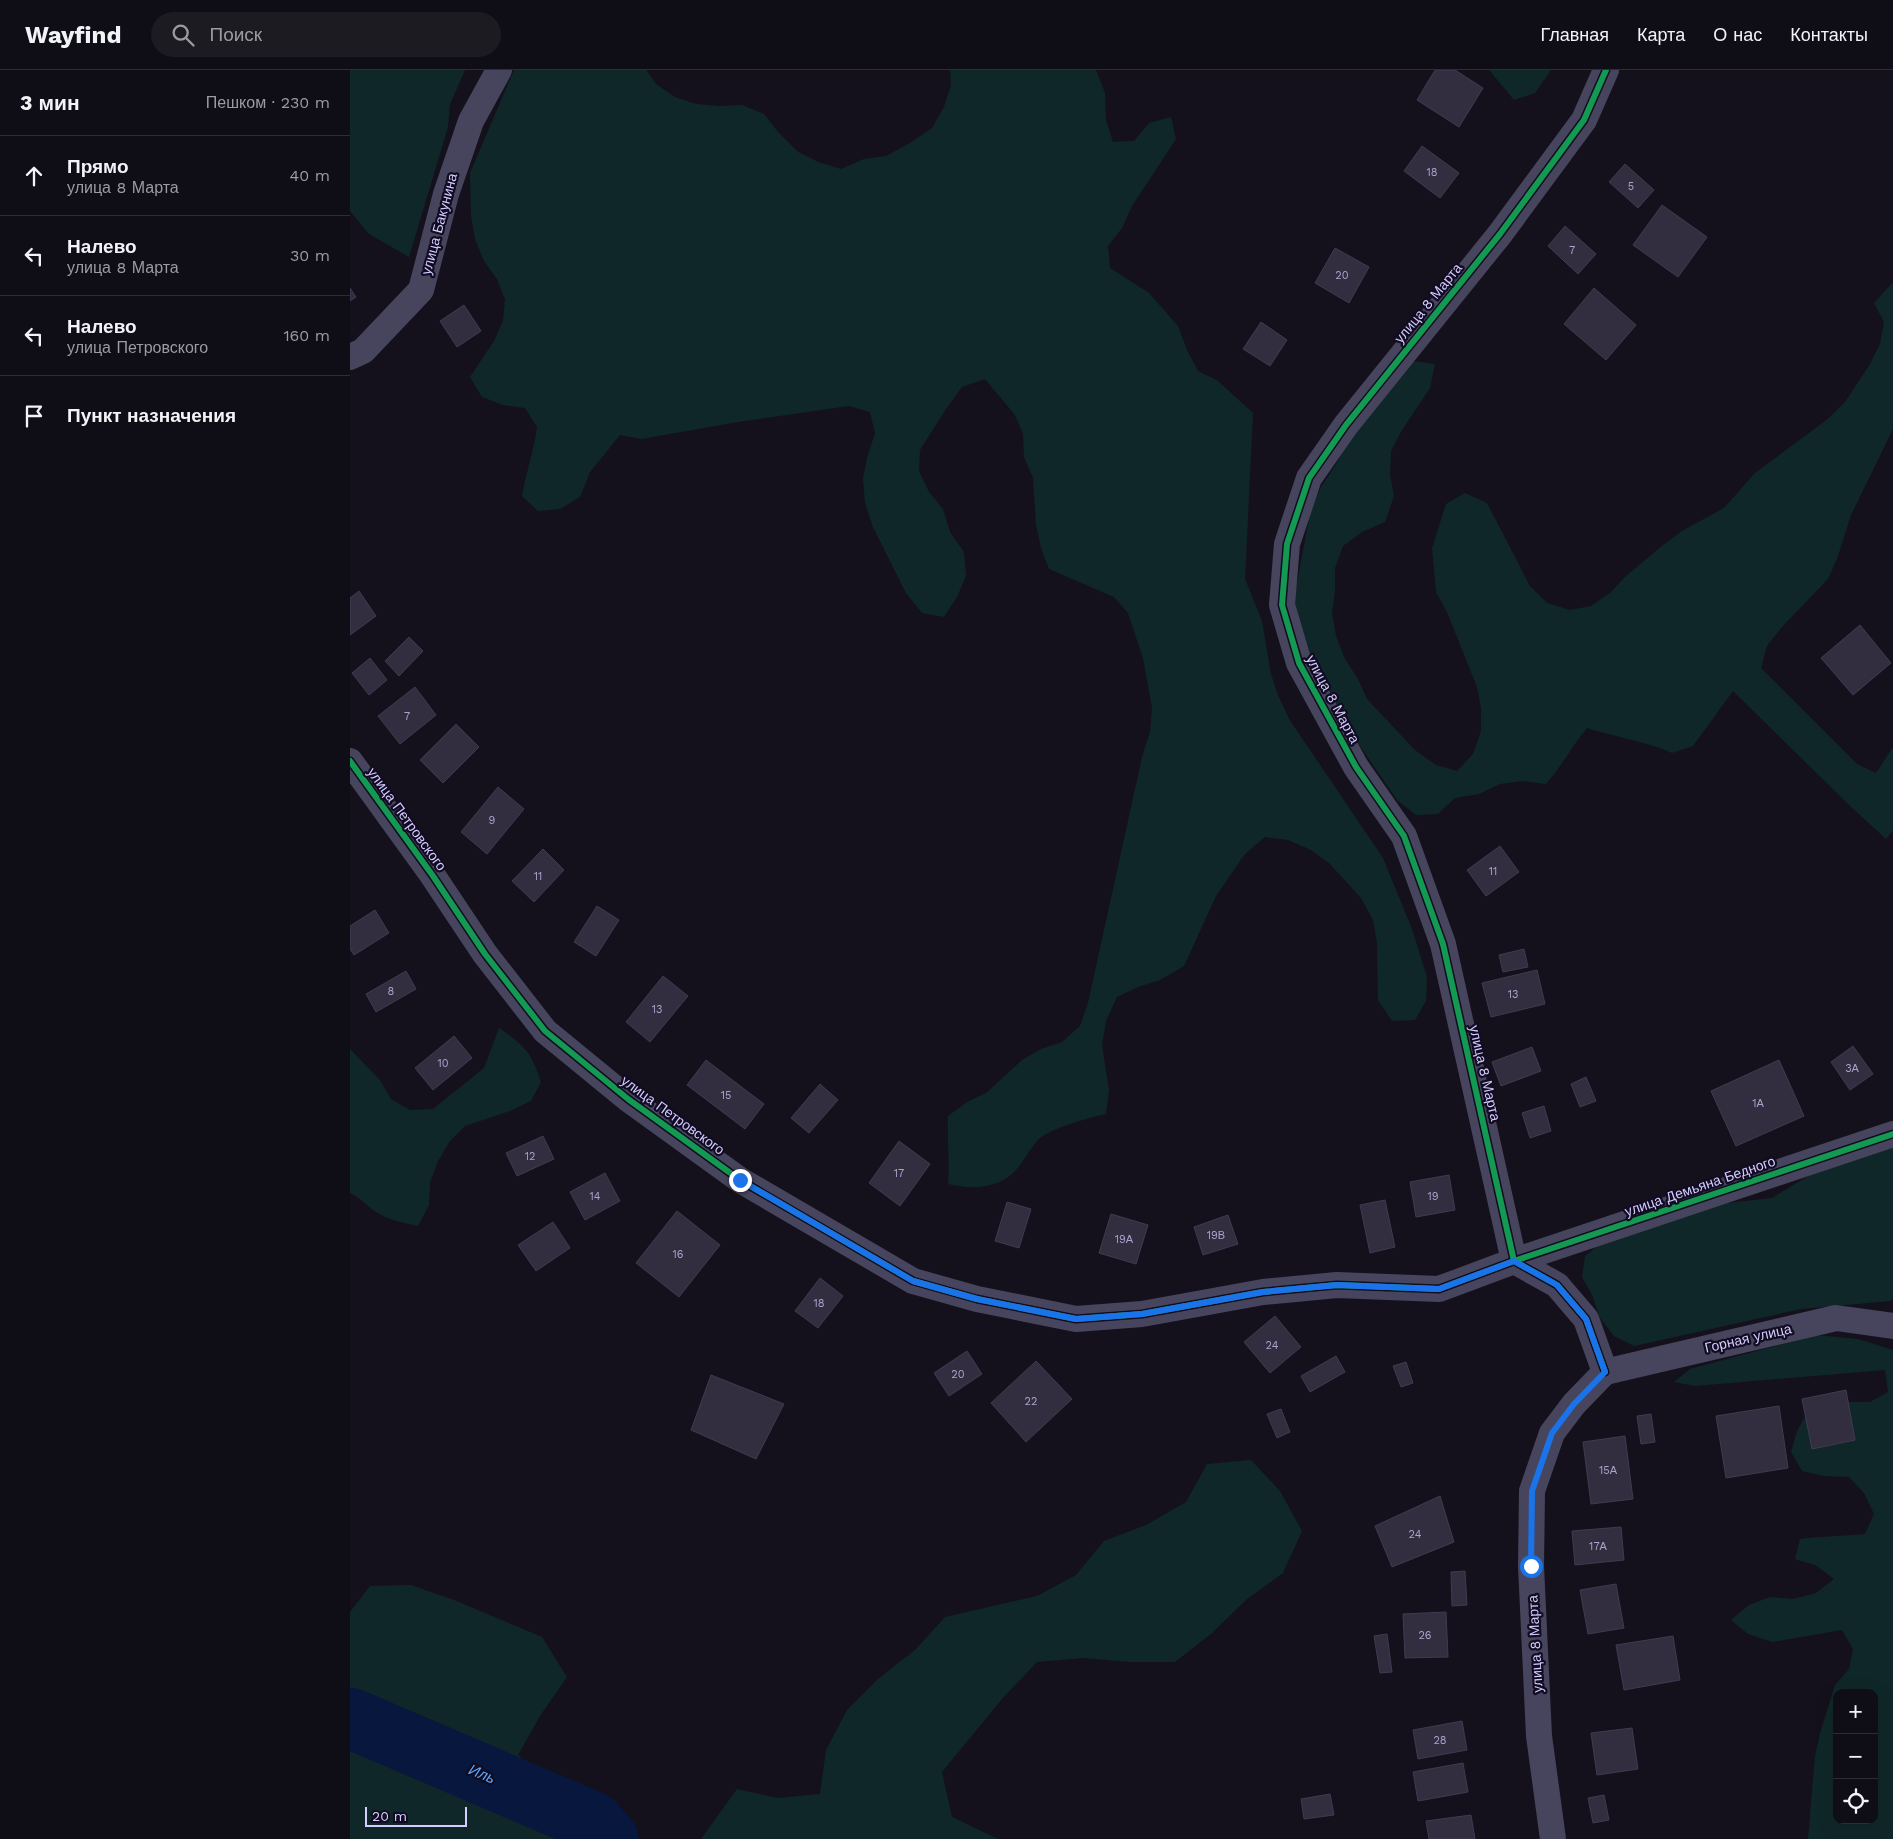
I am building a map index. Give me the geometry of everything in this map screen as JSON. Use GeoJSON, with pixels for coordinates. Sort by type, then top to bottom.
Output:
{"type":"FeatureCollection","features":[{"type":"Feature","properties":{"kind":"street","name":"улица Бакунина"},"geometry":{"type":"LineString","coordinates":[[350,357],[363,351],[421,290],[446,194],[471,121],[499,70]]}},
{"type":"Feature","properties":{"kind":"street","name":"улица 8 Марта"},"geometry":{"type":"LineString","coordinates":[[1514,1261],[1443,944],[1404,836],[1356,767],[1298,663],[1282,605],[1282,597],[1287,544],[1309,478],[1346,425],[1500,234],[1584,120],[1606,70]]}},
{"type":"Feature","properties":{"kind":"street","name":"улица Петровского"},"geometry":{"type":"LineString","coordinates":[[350,761],[433,876],[485,954],[546,1031],[628,1099],[740,1180],[913,1281],[977,1299],[1076,1319],[1142,1314],[1263,1292],[1337,1285],[1439,1289],[1514,1261]]}},
{"type":"Feature","properties":{"kind":"street","name":"улица Демьяна Бедного"},"geometry":{"type":"LineString","coordinates":[[1514,1261],[1893,1134]]}},
{"type":"Feature","properties":{"kind":"street"},"geometry":{"type":"LineString","coordinates":[[1514,1261],[1557,1285],[1586,1319],[1605,1372]]}},
{"type":"Feature","properties":{"kind":"street","name":"Горная улица"},"geometry":{"type":"LineString","coordinates":[[1605,1372],[1836,1318],[1893,1326]]}},
{"type":"Feature","properties":{"kind":"street","name":"улица 8 Марта"},"geometry":{"type":"LineString","coordinates":[[1553,1839],[1539,1736],[1531,1566],[1532,1491],[1552,1433],[1574,1404],[1605,1372]]}},
{"type":"Feature","properties":{"kind":"green space"},"geometry":{"type":"Polygon","coordinates":[[[350,70],[465,70],[450,104],[448,127],[409,257],[369,234],[350,211],[350,70]]]}},
{"type":"Feature","properties":{"kind":"green space"},"geometry":{"type":"Polygon","coordinates":[[[514,70],[646,70],[656,84],[675,97],[696,104],[742,105],[764,114],[778,132],[798,152],[818,162],[841,169],[864,159],[886,156],[932,128],[944,107],[951,85],[950,70],[1096,70],[1105,93],[1106,120],[1113,142],[1134,141],[1149,123],[1171,117],[1176,139],[1132,206],[1122,228],[1108,246],[1110,268],[1149,293],[1178,326],[1187,350],[1198,371],[1218,381],[1253,413],[1245,579],[1262,621],[1271,674],[1289,719],[1383,858],[1412,929],[1427,977],[1426,1001],[1415,1020],[1392,1021],[1378,1000],[1377,943],[1373,920],[1361,898],[1330,864],[1311,850],[1288,840],[1265,837],[1245,854],[1216,896],[1184,966],[1160,980],[1138,987],[1117,997],[1106,1021],[1102,1045],[1109,1090],[1106,1114],[1051,1131],[1038,1140],[1013,1173],[998,1183],[982,1187],[948,1184],[948,1116],[967,1102],[986,1093],[1022,1060],[1041,1049],[1062,1042],[1080,1026],[1088,1003],[1142,757],[1150,732],[1152,708],[1143,658],[1128,613],[1114,597],[1049,569],[1041,548],[1036,525],[1033,478],[1024,457],[1023,434],[1015,415],[985,379],[962,387],[920,450],[919,471],[929,492],[943,509],[950,532],[964,552],[966,576],[957,597],[944,617],[922,613],[906,593],[873,527],[865,503],[863,478],[875,433],[870,412],[849,406],[744,421],[641,439],[620,435],[590,472],[580,497],[560,509],[538,511],[522,496],[537,427],[525,408],[503,405],[482,397],[470,377],[494,341],[503,321],[505,299],[497,279],[484,261],[475,239],[471,216],[470,173],[514,70]]]}},
{"type":"Feature","properties":{"kind":"green space"},"geometry":{"type":"Polygon","coordinates":[[[1489,70],[1551,70],[1535,93],[1514,100],[1489,70]]]}},
{"type":"Feature","properties":{"kind":"green space"},"geometry":{"type":"Polygon","coordinates":[[[1893,282],[1893,429],[1851,515],[1837,559],[1828,579],[1781,628],[1767,646],[1761,668],[1857,764],[1876,773],[1893,747],[1893,831],[1886,839],[1733,691],[1693,746],[1672,753],[1651,745],[1587,728],[1546,784],[1523,781],[1500,784],[1479,794],[1455,798],[1438,814],[1416,815],[1397,800],[1321,689],[1311,667],[1294,599],[1311,508],[1321,487],[1335,466],[1356,427],[1413,361],[1435,364],[1430,388],[1402,430],[1391,451],[1390,474],[1394,496],[1385,522],[1362,532],[1343,546],[1335,568],[1332,613],[1336,636],[1345,659],[1358,679],[1367,699],[1415,750],[1436,765],[1457,771],[1473,754],[1481,731],[1481,708],[1477,687],[1447,612],[1436,592],[1432,548],[1446,504],[1465,493],[1487,503],[1530,586],[1547,603],[1570,610],[1591,606],[1610,593],[1625,577],[1682,531],[1724,508],[1755,473],[1829,418],[1845,402],[1870,364],[1880,344],[1884,322],[1874,303],[1893,282]]]}},
{"type":"Feature","properties":{"kind":"green space"},"geometry":{"type":"Polygon","coordinates":[[[499,1028],[521,1045],[534,1064],[541,1082],[531,1101],[510,1111],[465,1126],[450,1141],[438,1161],[430,1182],[429,1205],[418,1226],[381,1215],[350,1193],[350,1049],[380,1080],[391,1099],[410,1110],[433,1109],[484,1068],[499,1028]]]}},
{"type":"Feature","properties":{"kind":"green space"},"geometry":{"type":"Polygon","coordinates":[[[1893,1142],[1893,1298],[1891,1301],[1801,1309],[1634,1346],[1614,1336],[1600,1318],[1592,1295],[1582,1277],[1585,1256],[1603,1242],[1727,1203],[1772,1198],[1810,1175],[1893,1142]]]}},
{"type":"Feature","properties":{"kind":"green space"},"geometry":{"type":"Polygon","coordinates":[[[1816,1335],[1858,1339],[1893,1350],[1893,1839],[1808,1839],[1815,1756],[1833,1691],[1833,1824],[1878,1824],[1878,1689],[1834,1689],[1849,1669],[1853,1649],[1842,1630],[1772,1642],[1748,1634],[1731,1620],[1749,1605],[1770,1597],[1793,1599],[1816,1593],[1834,1579],[1815,1565],[1795,1559],[1800,1539],[1865,1534],[1874,1514],[1864,1493],[1849,1477],[1824,1476],[1802,1471],[1791,1452],[1797,1431],[1807,1413],[1827,1402],[1870,1402],[1888,1392],[1885,1370],[1695,1386],[1674,1382],[1690,1369],[1816,1335]]]}},
{"type":"Feature","properties":{"kind":"green space"},"geometry":{"type":"Polygon","coordinates":[[[1251,1460],[1280,1491],[1302,1531],[1283,1573],[1247,1599],[1212,1633],[1175,1662],[1129,1662],[1083,1658],[1037,1662],[1002,1699],[942,1772],[952,1817],[998,1839],[701,1839],[737,1789],[778,1798],[820,1794],[826,1750],[847,1710],[878,1679],[915,1650],[945,1617],[1037,1596],[1076,1575],[1104,1541],[1146,1525],[1186,1502],[1207,1464],[1251,1460]]]}},
{"type":"Feature","properties":{"kind":"green space"},"geometry":{"type":"Polygon","coordinates":[[[411,1585],[454,1600],[542,1637],[567,1677],[540,1716],[518,1755],[628,1839],[350,1839],[350,1612],[370,1586],[411,1585]]]}},
{"type":"Feature","properties":{"kind":"building"},"geometry":{"type":"Polygon","coordinates":[[[1435,70],[1455,70],[1483,88],[1459,127],[1417,100],[1435,70]]]}},
{"type":"Feature","properties":{"kind":"building"},"geometry":{"type":"Polygon","coordinates":[[[1422,146],[1459,173],[1440,198],[1404,171],[1422,146]]]}},
{"type":"Feature","properties":{"kind":"building"},"geometry":{"type":"Polygon","coordinates":[[[1625,164],[1654,190],[1638,208],[1609,182],[1625,164]]]}},
{"type":"Feature","properties":{"kind":"building"},"geometry":{"type":"Polygon","coordinates":[[[1662,205],[1707,237],[1678,277],[1633,245],[1662,205]]]}},
{"type":"Feature","properties":{"kind":"building"},"geometry":{"type":"Polygon","coordinates":[[[1565,226],[1596,254],[1578,274],[1548,246],[1565,226]]]}},
{"type":"Feature","properties":{"kind":"building"},"geometry":{"type":"Polygon","coordinates":[[[1335,248],[1369,267],[1349,303],[1315,283],[1335,248]]]}},
{"type":"Feature","properties":{"kind":"building"},"geometry":{"type":"Polygon","coordinates":[[[350,288],[356,297],[350,301],[350,288]]]}},
{"type":"Feature","properties":{"kind":"building"},"geometry":{"type":"Polygon","coordinates":[[[1594,288],[1636,325],[1606,360],[1564,324],[1594,288]]]}},
{"type":"Feature","properties":{"kind":"building"},"geometry":{"type":"Polygon","coordinates":[[[464,305],[481,331],[457,347],[440,321],[464,305]]]}},
{"type":"Feature","properties":{"kind":"building"},"geometry":{"type":"Polygon","coordinates":[[[1261,322],[1287,340],[1270,366],[1243,349],[1261,322]]]}},
{"type":"Feature","properties":{"kind":"building"},"geometry":{"type":"Polygon","coordinates":[[[359,591],[376,616],[350,635],[350,598],[359,591]]]}},
{"type":"Feature","properties":{"kind":"building"},"geometry":{"type":"Polygon","coordinates":[[[1860,625],[1891,663],[1853,695],[1821,658],[1860,625]]]}},
{"type":"Feature","properties":{"kind":"building"},"geometry":{"type":"Polygon","coordinates":[[[409,637],[423,651],[399,676],[385,661],[409,637]]]}},
{"type":"Feature","properties":{"kind":"building"},"geometry":{"type":"Polygon","coordinates":[[[370,658],[387,680],[369,695],[352,673],[370,658]]]}},
{"type":"Feature","properties":{"kind":"building"},"geometry":{"type":"Polygon","coordinates":[[[415,687],[436,715],[400,744],[378,716],[415,687]]]}},
{"type":"Feature","properties":{"kind":"building"},"geometry":{"type":"Polygon","coordinates":[[[456,724],[479,747],[443,783],[420,760],[456,724]]]}},
{"type":"Feature","properties":{"kind":"building"},"geometry":{"type":"Polygon","coordinates":[[[498,787],[524,809],[487,854],[461,832],[498,787]]]}},
{"type":"Feature","properties":{"kind":"building"},"geometry":{"type":"Polygon","coordinates":[[[1500,846],[1519,872],[1486,896],[1467,870],[1500,846]]]}},
{"type":"Feature","properties":{"kind":"building"},"geometry":{"type":"Polygon","coordinates":[[[543,849],[564,870],[534,902],[512,881],[543,849]]]}},
{"type":"Feature","properties":{"kind":"building"},"geometry":{"type":"Polygon","coordinates":[[[597,906],[619,920],[596,956],[574,942],[597,906]]]}},
{"type":"Feature","properties":{"kind":"building"},"geometry":{"type":"Polygon","coordinates":[[[375,910],[389,933],[354,955],[350,949],[350,926],[375,910]]]}},
{"type":"Feature","properties":{"kind":"building"},"geometry":{"type":"Polygon","coordinates":[[[1524,949],[1528,967],[1503,972],[1499,955],[1524,949]]]}},
{"type":"Feature","properties":{"kind":"building"},"geometry":{"type":"Polygon","coordinates":[[[1537,970],[1545,1004],[1491,1017],[1482,983],[1537,970]]]}},
{"type":"Feature","properties":{"kind":"building"},"geometry":{"type":"Polygon","coordinates":[[[406,971],[416,989],[376,1012],[366,994],[406,971]]]}},
{"type":"Feature","properties":{"kind":"building"},"geometry":{"type":"Polygon","coordinates":[[[663,976],[688,996],[650,1042],[626,1022],[663,976]]]}},
{"type":"Feature","properties":{"kind":"building"},"geometry":{"type":"Polygon","coordinates":[[[454,1036],[472,1058],[433,1090],[415,1068],[454,1036]]]}},
{"type":"Feature","properties":{"kind":"building"},"geometry":{"type":"Polygon","coordinates":[[[1853,1046],[1873,1074],[1850,1090],[1831,1062],[1853,1046]]]}},
{"type":"Feature","properties":{"kind":"building"},"geometry":{"type":"Polygon","coordinates":[[[1532,1047],[1541,1071],[1501,1086],[1492,1062],[1532,1047]]]}},
{"type":"Feature","properties":{"kind":"building"},"geometry":{"type":"Polygon","coordinates":[[[706,1060],[764,1104],[745,1129],[687,1085],[706,1060]]]}},
{"type":"Feature","properties":{"kind":"building"},"geometry":{"type":"Polygon","coordinates":[[[1779,1060],[1804,1116],[1736,1146],[1711,1091],[1779,1060]]]}},
{"type":"Feature","properties":{"kind":"building"},"geometry":{"type":"Polygon","coordinates":[[[1586,1077],[1596,1101],[1580,1107],[1571,1084],[1586,1077]]]}},
{"type":"Feature","properties":{"kind":"building"},"geometry":{"type":"Polygon","coordinates":[[[820,1084],[838,1100],[809,1133],[791,1118],[820,1084]]]}},
{"type":"Feature","properties":{"kind":"building"},"geometry":{"type":"Polygon","coordinates":[[[1544,1106],[1551,1131],[1530,1138],[1522,1113],[1544,1106]]]}},
{"type":"Feature","properties":{"kind":"building"},"geometry":{"type":"Polygon","coordinates":[[[543,1136],[554,1159],[517,1176],[506,1153],[543,1136]]]}},
{"type":"Feature","properties":{"kind":"building"},"geometry":{"type":"Polygon","coordinates":[[[899,1141],[930,1164],[900,1206],[869,1183],[899,1141]]]}},
{"type":"Feature","properties":{"kind":"building"},"geometry":{"type":"Polygon","coordinates":[[[605,1173],[620,1201],[585,1220],[570,1192],[605,1173]]]}},
{"type":"Feature","properties":{"kind":"building"},"geometry":{"type":"Polygon","coordinates":[[[1449,1175],[1455,1210],[1416,1217],[1410,1182],[1449,1175]]]}},
{"type":"Feature","properties":{"kind":"building"},"geometry":{"type":"Polygon","coordinates":[[[1385,1200],[1395,1247],[1370,1253],[1360,1205],[1385,1200]]]}},
{"type":"Feature","properties":{"kind":"building"},"geometry":{"type":"Polygon","coordinates":[[[1007,1202],[1031,1209],[1019,1248],[995,1241],[1007,1202]]]}},
{"type":"Feature","properties":{"kind":"building"},"geometry":{"type":"Polygon","coordinates":[[[677,1211],[720,1245],[679,1297],[636,1263],[677,1211]]]}},
{"type":"Feature","properties":{"kind":"building"},"geometry":{"type":"Polygon","coordinates":[[[1111,1214],[1148,1225],[1136,1264],[1099,1253],[1111,1214]]]}},
{"type":"Feature","properties":{"kind":"building"},"geometry":{"type":"Polygon","coordinates":[[[1228,1215],[1238,1244],[1203,1255],[1194,1227],[1228,1215]]]}},
{"type":"Feature","properties":{"kind":"building"},"geometry":{"type":"Polygon","coordinates":[[[553,1222],[570,1248],[536,1271],[518,1245],[553,1222]]]}},
{"type":"Feature","properties":{"kind":"building"},"geometry":{"type":"Polygon","coordinates":[[[820,1278],[843,1296],[818,1328],[795,1311],[820,1278]]]}},
{"type":"Feature","properties":{"kind":"building"},"geometry":{"type":"Polygon","coordinates":[[[1275,1316],[1301,1347],[1270,1373],[1244,1342],[1275,1316]]]}},
{"type":"Feature","properties":{"kind":"building"},"geometry":{"type":"Polygon","coordinates":[[[967,1351],[982,1374],[949,1396],[934,1373],[967,1351]]]}},
{"type":"Feature","properties":{"kind":"building"},"geometry":{"type":"Polygon","coordinates":[[[1336,1356],[1345,1372],[1310,1392],[1301,1376],[1336,1356]]]}},
{"type":"Feature","properties":{"kind":"building"},"geometry":{"type":"Polygon","coordinates":[[[1036,1361],[1072,1399],[1026,1442],[991,1403],[1036,1361]]]}},
{"type":"Feature","properties":{"kind":"building"},"geometry":{"type":"Polygon","coordinates":[[[1406,1362],[1413,1383],[1401,1387],[1393,1366],[1406,1362]]]}},
{"type":"Feature","properties":{"kind":"building"},"geometry":{"type":"Polygon","coordinates":[[[711,1375],[784,1404],[756,1459],[691,1430],[711,1375]]]}},
{"type":"Feature","properties":{"kind":"building"},"geometry":{"type":"Polygon","coordinates":[[[1846,1390],[1855,1440],[1812,1449],[1802,1399],[1846,1390]]]}},
{"type":"Feature","properties":{"kind":"building"},"geometry":{"type":"Polygon","coordinates":[[[1779,1406],[1788,1468],[1726,1478],[1716,1416],[1779,1406]]]}},
{"type":"Feature","properties":{"kind":"building"},"geometry":{"type":"Polygon","coordinates":[[[1281,1409],[1290,1432],[1277,1438],[1267,1414],[1281,1409]]]}},
{"type":"Feature","properties":{"kind":"building"},"geometry":{"type":"Polygon","coordinates":[[[1651,1414],[1655,1442],[1641,1444],[1637,1416],[1651,1414]]]}},
{"type":"Feature","properties":{"kind":"building"},"geometry":{"type":"Polygon","coordinates":[[[1625,1436],[1633,1499],[1591,1504],[1583,1442],[1625,1436]]]}},
{"type":"Feature","properties":{"kind":"building"},"geometry":{"type":"Polygon","coordinates":[[[1440,1496],[1454,1542],[1392,1567],[1375,1526],[1440,1496]]]}},
{"type":"Feature","properties":{"kind":"building"},"geometry":{"type":"Polygon","coordinates":[[[1621,1527],[1624,1560],[1575,1565],[1572,1531],[1621,1527]]]}},
{"type":"Feature","properties":{"kind":"building"},"geometry":{"type":"Polygon","coordinates":[[[1465,1571],[1467,1605],[1452,1606],[1451,1572],[1465,1571]]]}},
{"type":"Feature","properties":{"kind":"building"},"geometry":{"type":"Polygon","coordinates":[[[1616,1584],[1624,1628],[1588,1634],[1580,1590],[1616,1584]]]}},
{"type":"Feature","properties":{"kind":"building"},"geometry":{"type":"Polygon","coordinates":[[[1446,1612],[1448,1657],[1405,1658],[1403,1614],[1446,1612]]]}},
{"type":"Feature","properties":{"kind":"building"},"geometry":{"type":"Polygon","coordinates":[[[1387,1634],[1392,1672],[1380,1673],[1374,1636],[1387,1634]]]}},
{"type":"Feature","properties":{"kind":"building"},"geometry":{"type":"Polygon","coordinates":[[[1673,1636],[1680,1680],[1624,1690],[1616,1645],[1673,1636]]]}},
{"type":"Feature","properties":{"kind":"building"},"geometry":{"type":"Polygon","coordinates":[[[1462,1721],[1467,1750],[1418,1759],[1413,1730],[1462,1721]]]}},
{"type":"Feature","properties":{"kind":"building"},"geometry":{"type":"Polygon","coordinates":[[[1632,1728],[1638,1769],[1597,1775],[1591,1733],[1632,1728]]]}},
{"type":"Feature","properties":{"kind":"building"},"geometry":{"type":"Polygon","coordinates":[[[1463,1763],[1468,1792],[1418,1801],[1413,1772],[1463,1763]]]}},
{"type":"Feature","properties":{"kind":"building"},"geometry":{"type":"Polygon","coordinates":[[[1330,1794],[1334,1815],[1304,1819],[1301,1799],[1330,1794]]]}},
{"type":"Feature","properties":{"kind":"building"},"geometry":{"type":"Polygon","coordinates":[[[1604,1795],[1609,1820],[1593,1823],[1588,1798],[1604,1795]]]}},
{"type":"Feature","properties":{"kind":"building"},"geometry":{"type":"Polygon","coordinates":[[[1471,1815],[1475,1839],[1429,1839],[1426,1821],[1471,1815]]]}},
{"type":"Feature","properties":{"kind":"waterway","name":"Иль"},"geometry":{"type":"LineString","coordinates":[[350,1718],[593,1822],[608,1839]]}},
{"type":"Feature","properties":{"kind":"cycle path"},"geometry":{"type":"LineString","coordinates":[[1605,1372],[1586,1319],[1557,1285],[1514,1261],[1443,944],[1404,836],[1356,767],[1299,663],[1282,605],[1287,544],[1309,478],[1346,425],[1500,234],[1584,120],[1606,70]]}},
{"type":"Feature","properties":{"kind":"cycle path"},"geometry":{"type":"LineString","coordinates":[[350,761],[433,876],[485,954],[545,1031],[628,1099],[740,1180],[913,1281],[977,1299],[1076,1319],[1142,1314],[1263,1292],[1337,1285],[1439,1289],[1514,1261],[1893,1134]]}},
{"type":"Feature","properties":{"kind":"route"},"geometry":{"type":"LineString","coordinates":[[740,1180],[913,1281],[977,1299],[1076,1319],[1142,1314],[1263,1292],[1337,1285],[1439,1289],[1514,1261],[1557,1285],[1586,1319],[1605,1372],[1574,1404],[1552,1433],[1532,1491],[1531,1566]]}}]}
